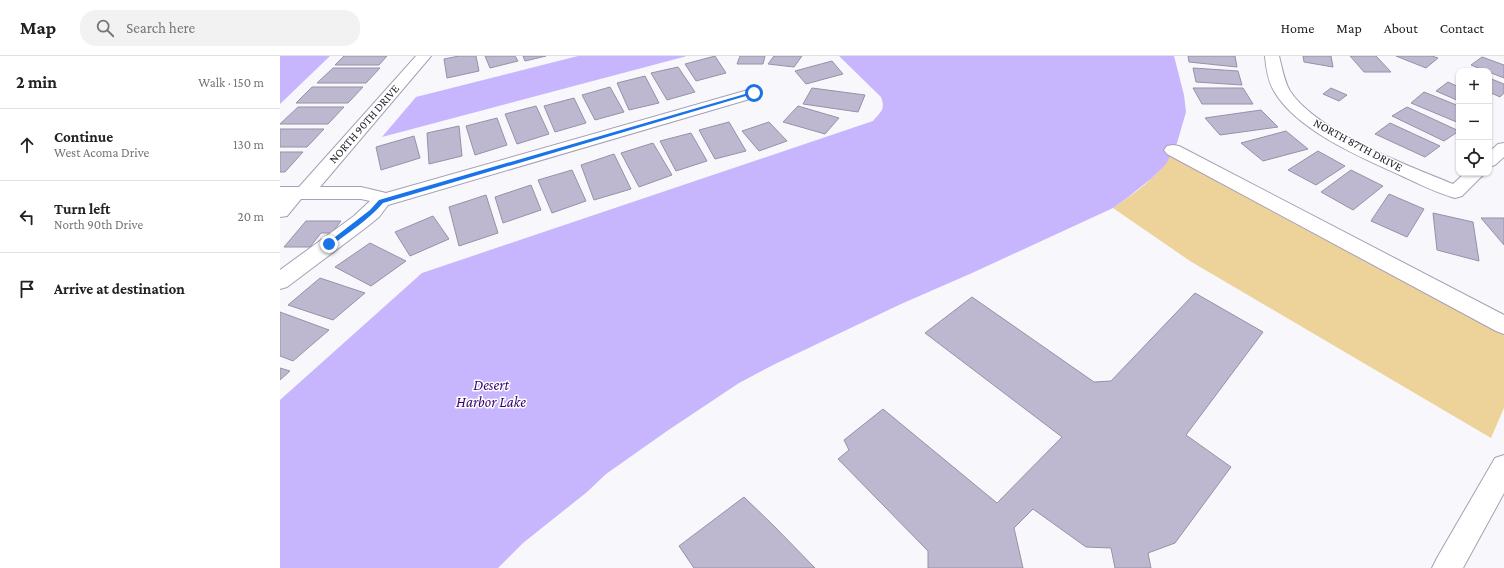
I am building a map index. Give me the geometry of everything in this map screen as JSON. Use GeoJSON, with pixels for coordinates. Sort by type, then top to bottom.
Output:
{"type":"FeatureCollection","features":[{"type":"Feature","properties":{"kind":"street","name":"NORTH 90TH DRIVE"},"geometry":{"type":"LineString","coordinates":[[280,211],[293,193],[424,56]]}},
{"type":"Feature","properties":{"kind":"street","name":"NORTH 87TH DRIVE"},"geometry":{"type":"LineString","coordinates":[[1272,56],[1282,92],[1297,110],[1324,129],[1386,162],[1455,192],[1473,176]]}},
{"type":"Feature","properties":{"kind":"street"},"geometry":{"type":"LineString","coordinates":[[280,281],[361,221],[372,212],[381,201],[754,93]]}},
{"type":"Feature","properties":{"kind":"street"},"geometry":{"type":"LineString","coordinates":[[1492,158],[1504,148]]}},
{"type":"Feature","properties":{"kind":"street"},"geometry":{"type":"LineString","coordinates":[[1173,150],[1504,326]]}},
{"type":"Feature","properties":{"kind":"street"},"geometry":{"type":"LineString","coordinates":[[293,193],[361,193],[378,197],[381,201]]}},
{"type":"Feature","properties":{"kind":"street"},"geometry":{"type":"LineString","coordinates":[[1447,568],[1504,467]]}},
{"type":"Feature","properties":{"kind":"shaded area"},"geometry":{"type":"Polygon","coordinates":[[[1170,155],[1504,335],[1504,408],[1491,438],[1190,261],[1113,208],[1152,178],[1170,155]]]}},
{"type":"Feature","properties":{"kind":"water"},"geometry":{"type":"Polygon","coordinates":[[[280,56],[330,56],[280,104],[280,56]]]}},
{"type":"Feature","properties":{"kind":"water"},"geometry":{"type":"Polygon","coordinates":[[[578,56],[687,56],[382,137],[416,97],[578,56]]]}},
{"type":"Feature","properties":{"kind":"water","name":"Desert Harbor Lake"},"geometry":{"type":"Polygon","coordinates":[[[839,56],[1174,56],[1184,95],[1186,112],[1177,143],[1166,164],[1152,178],[1113,208],[901,304],[775,364],[739,383],[606,474],[587,492],[523,543],[498,568],[280,568],[280,400],[422,273],[873,121],[883,108],[881,97],[839,56]]]}},
{"type":"Feature","properties":{"kind":"building"},"geometry":{"type":"Polygon","coordinates":[[[344,56],[387,56],[379,65],[335,65],[344,56]]]}},
{"type":"Feature","properties":{"kind":"building"},"geometry":{"type":"Polygon","coordinates":[[[459,56],[476,56],[479,71],[447,78],[444,59],[459,56]]]}},
{"type":"Feature","properties":{"kind":"building"},"geometry":{"type":"Polygon","coordinates":[[[485,56],[515,56],[518,61],[490,68],[485,56]]]}},
{"type":"Feature","properties":{"kind":"building"},"geometry":{"type":"Polygon","coordinates":[[[523,56],[546,56],[525,61],[523,56]]]}},
{"type":"Feature","properties":{"kind":"building"},"geometry":{"type":"Polygon","coordinates":[[[715,56],[726,73],[696,81],[685,64],[715,56]]]}},
{"type":"Feature","properties":{"kind":"building"},"geometry":{"type":"Polygon","coordinates":[[[740,56],[765,56],[763,64],[737,64],[740,56]]]}},
{"type":"Feature","properties":{"kind":"building"},"geometry":{"type":"Polygon","coordinates":[[[774,56],[802,56],[794,67],[768,64],[774,56]]]}},
{"type":"Feature","properties":{"kind":"building"},"geometry":{"type":"Polygon","coordinates":[[[1188,56],[1235,56],[1237,67],[1189,62],[1188,56]]]}},
{"type":"Feature","properties":{"kind":"building"},"geometry":{"type":"Polygon","coordinates":[[[1303,56],[1331,56],[1333,67],[1304,62],[1303,56]]]}},
{"type":"Feature","properties":{"kind":"building"},"geometry":{"type":"Polygon","coordinates":[[[1350,56],[1376,56],[1391,72],[1364,72],[1350,56]]]}},
{"type":"Feature","properties":{"kind":"building"},"geometry":{"type":"Polygon","coordinates":[[[1396,56],[1432,56],[1438,58],[1426,68],[1396,56]]]}},
{"type":"Feature","properties":{"kind":"building"},"geometry":{"type":"Polygon","coordinates":[[[1482,57],[1504,65],[1504,78],[1492,73],[1492,68],[1479,68],[1471,65],[1482,57]]]}},
{"type":"Feature","properties":{"kind":"building"},"geometry":{"type":"Polygon","coordinates":[[[832,61],[843,74],[806,84],[795,71],[832,61]]]}},
{"type":"Feature","properties":{"kind":"building"},"geometry":{"type":"Polygon","coordinates":[[[678,67],[695,92],[667,100],[651,73],[678,67]]]}},
{"type":"Feature","properties":{"kind":"building"},"geometry":{"type":"Polygon","coordinates":[[[333,68],[380,68],[366,83],[317,83],[333,68]]]}},
{"type":"Feature","properties":{"kind":"building"},"geometry":{"type":"Polygon","coordinates":[[[1193,68],[1238,71],[1242,85],[1196,82],[1193,68]]]}},
{"type":"Feature","properties":{"kind":"building"},"geometry":{"type":"Polygon","coordinates":[[[645,76],[659,103],[629,110],[617,83],[645,76]]]}},
{"type":"Feature","properties":{"kind":"building"},"geometry":{"type":"Polygon","coordinates":[[[1492,79],[1504,84],[1504,93],[1500,97],[1492,93],[1492,79]]]}},
{"type":"Feature","properties":{"kind":"building"},"geometry":{"type":"Polygon","coordinates":[[[1448,82],[1456,86],[1456,100],[1436,91],[1448,82]]]}},
{"type":"Feature","properties":{"kind":"building"},"geometry":{"type":"Polygon","coordinates":[[[312,87],[363,87],[348,103],[296,103],[312,87]]]}},
{"type":"Feature","properties":{"kind":"building"},"geometry":{"type":"Polygon","coordinates":[[[610,87],[624,112],[595,120],[582,95],[610,87]]]}},
{"type":"Feature","properties":{"kind":"building"},"geometry":{"type":"Polygon","coordinates":[[[812,88],[865,95],[858,112],[803,104],[812,88]]]}},
{"type":"Feature","properties":{"kind":"building"},"geometry":{"type":"Polygon","coordinates":[[[1193,88],[1243,88],[1253,104],[1202,104],[1193,88]]]}},
{"type":"Feature","properties":{"kind":"building"},"geometry":{"type":"Polygon","coordinates":[[[1331,88],[1347,95],[1339,101],[1323,94],[1331,88]]]}},
{"type":"Feature","properties":{"kind":"building"},"geometry":{"type":"Polygon","coordinates":[[[1424,92],[1456,105],[1456,122],[1411,103],[1424,92]]]}},
{"type":"Feature","properties":{"kind":"building"},"geometry":{"type":"Polygon","coordinates":[[[574,98],[586,123],[555,132],[544,106],[574,98]]]}},
{"type":"Feature","properties":{"kind":"building"},"geometry":{"type":"Polygon","coordinates":[[[536,106],[549,134],[517,144],[505,114],[536,106]]]}},
{"type":"Feature","properties":{"kind":"building"},"geometry":{"type":"Polygon","coordinates":[[[798,106],[839,118],[825,134],[783,122],[798,106]]]}},
{"type":"Feature","properties":{"kind":"building"},"geometry":{"type":"Polygon","coordinates":[[[298,107],[344,107],[328,124],[280,124],[298,107]]]}},
{"type":"Feature","properties":{"kind":"building"},"geometry":{"type":"Polygon","coordinates":[[[1407,107],[1456,130],[1456,133],[1444,141],[1392,116],[1407,107]]]}},
{"type":"Feature","properties":{"kind":"building"},"geometry":{"type":"Polygon","coordinates":[[[1261,110],[1278,127],[1220,135],[1205,118],[1261,110]]]}},
{"type":"Feature","properties":{"kind":"building"},"geometry":{"type":"Polygon","coordinates":[[[497,118],[507,145],[475,155],[466,126],[497,118]]]}},
{"type":"Feature","properties":{"kind":"building"},"geometry":{"type":"Polygon","coordinates":[[[729,122],[746,151],[715,159],[699,130],[729,122]]]}},
{"type":"Feature","properties":{"kind":"building"},"geometry":{"type":"Polygon","coordinates":[[[769,122],[787,141],[759,151],[742,131],[769,122]]]}},
{"type":"Feature","properties":{"kind":"building"},"geometry":{"type":"Polygon","coordinates":[[[1390,123],[1440,146],[1425,157],[1375,134],[1390,123]]]}},
{"type":"Feature","properties":{"kind":"building"},"geometry":{"type":"Polygon","coordinates":[[[459,126],[462,156],[429,164],[427,133],[459,126]]]}},
{"type":"Feature","properties":{"kind":"building"},"geometry":{"type":"Polygon","coordinates":[[[280,129],[324,129],[307,147],[280,147],[280,129]]]}},
{"type":"Feature","properties":{"kind":"building"},"geometry":{"type":"Polygon","coordinates":[[[1286,131],[1308,149],[1263,161],[1241,143],[1286,131]]]}},
{"type":"Feature","properties":{"kind":"building"},"geometry":{"type":"Polygon","coordinates":[[[691,133],[707,161],[676,171],[660,141],[691,133]]]}},
{"type":"Feature","properties":{"kind":"building"},"geometry":{"type":"Polygon","coordinates":[[[414,136],[420,158],[381,170],[376,147],[414,136]]]}},
{"type":"Feature","properties":{"kind":"building"},"geometry":{"type":"Polygon","coordinates":[[[653,143],[672,175],[639,187],[621,153],[653,143]]]}},
{"type":"Feature","properties":{"kind":"building"},"geometry":{"type":"Polygon","coordinates":[[[1318,151],[1345,166],[1316,185],[1288,170],[1318,151]]]}},
{"type":"Feature","properties":{"kind":"building"},"geometry":{"type":"Polygon","coordinates":[[[280,152],[303,152],[285,172],[280,172],[280,152]]]}},
{"type":"Feature","properties":{"kind":"building"},"geometry":{"type":"Polygon","coordinates":[[[614,154],[631,189],[594,200],[581,165],[614,154]]]}},
{"type":"Feature","properties":{"kind":"building"},"geometry":{"type":"Polygon","coordinates":[[[572,170],[586,201],[552,213],[538,180],[572,170]]]}},
{"type":"Feature","properties":{"kind":"building"},"geometry":{"type":"Polygon","coordinates":[[[1351,170],[1383,186],[1353,210],[1321,192],[1351,170]]]}},
{"type":"Feature","properties":{"kind":"building"},"geometry":{"type":"Polygon","coordinates":[[[531,185],[541,210],[503,223],[495,197],[531,185]]]}},
{"type":"Feature","properties":{"kind":"building"},"geometry":{"type":"Polygon","coordinates":[[[1389,194],[1424,209],[1407,237],[1371,221],[1389,194]]]}},
{"type":"Feature","properties":{"kind":"building"},"geometry":{"type":"Polygon","coordinates":[[[486,195],[498,233],[459,246],[449,207],[486,195]]]}},
{"type":"Feature","properties":{"kind":"building"},"geometry":{"type":"Polygon","coordinates":[[[1433,213],[1473,222],[1479,261],[1437,250],[1433,213]]]}},
{"type":"Feature","properties":{"kind":"building"},"geometry":{"type":"Polygon","coordinates":[[[433,216],[449,239],[410,256],[395,232],[433,216]]]}},
{"type":"Feature","properties":{"kind":"building"},"geometry":{"type":"Polygon","coordinates":[[[1481,218],[1504,218],[1504,245],[1481,218]]]}},
{"type":"Feature","properties":{"kind":"building"},"geometry":{"type":"Polygon","coordinates":[[[306,221],[341,221],[332,233],[321,233],[310,247],[284,247],[306,221]]]}},
{"type":"Feature","properties":{"kind":"building"},"geometry":{"type":"Polygon","coordinates":[[[370,243],[406,261],[371,286],[335,267],[370,243]]]}},
{"type":"Feature","properties":{"kind":"building"},"geometry":{"type":"Polygon","coordinates":[[[320,278],[365,293],[333,320],[288,305],[320,278]]]}},
{"type":"Feature","properties":{"kind":"building"},"geometry":{"type":"Polygon","coordinates":[[[1195,293],[1263,332],[1186,435],[1231,467],[1175,543],[1148,553],[1151,568],[1115,568],[1111,548],[1086,547],[1033,509],[1014,528],[1023,568],[928,568],[928,551],[838,459],[849,450],[844,440],[883,409],[997,503],[1062,437],[925,333],[972,297],[1094,382],[1111,381],[1195,293]]]}},
{"type":"Feature","properties":{"kind":"building"},"geometry":{"type":"Polygon","coordinates":[[[280,312],[329,330],[293,361],[280,356],[280,312]]]}},
{"type":"Feature","properties":{"kind":"building"},"geometry":{"type":"Polygon","coordinates":[[[280,368],[290,371],[280,380],[280,368]]]}},
{"type":"Feature","properties":{"kind":"building"},"geometry":{"type":"Polygon","coordinates":[[[744,497],[815,568],[694,568],[679,546],[744,497]]]}},
{"type":"Feature","properties":{"kind":"route"},"geometry":{"type":"LineString","coordinates":[[329,244],[372,212],[381,201],[754,93]]}}]}
